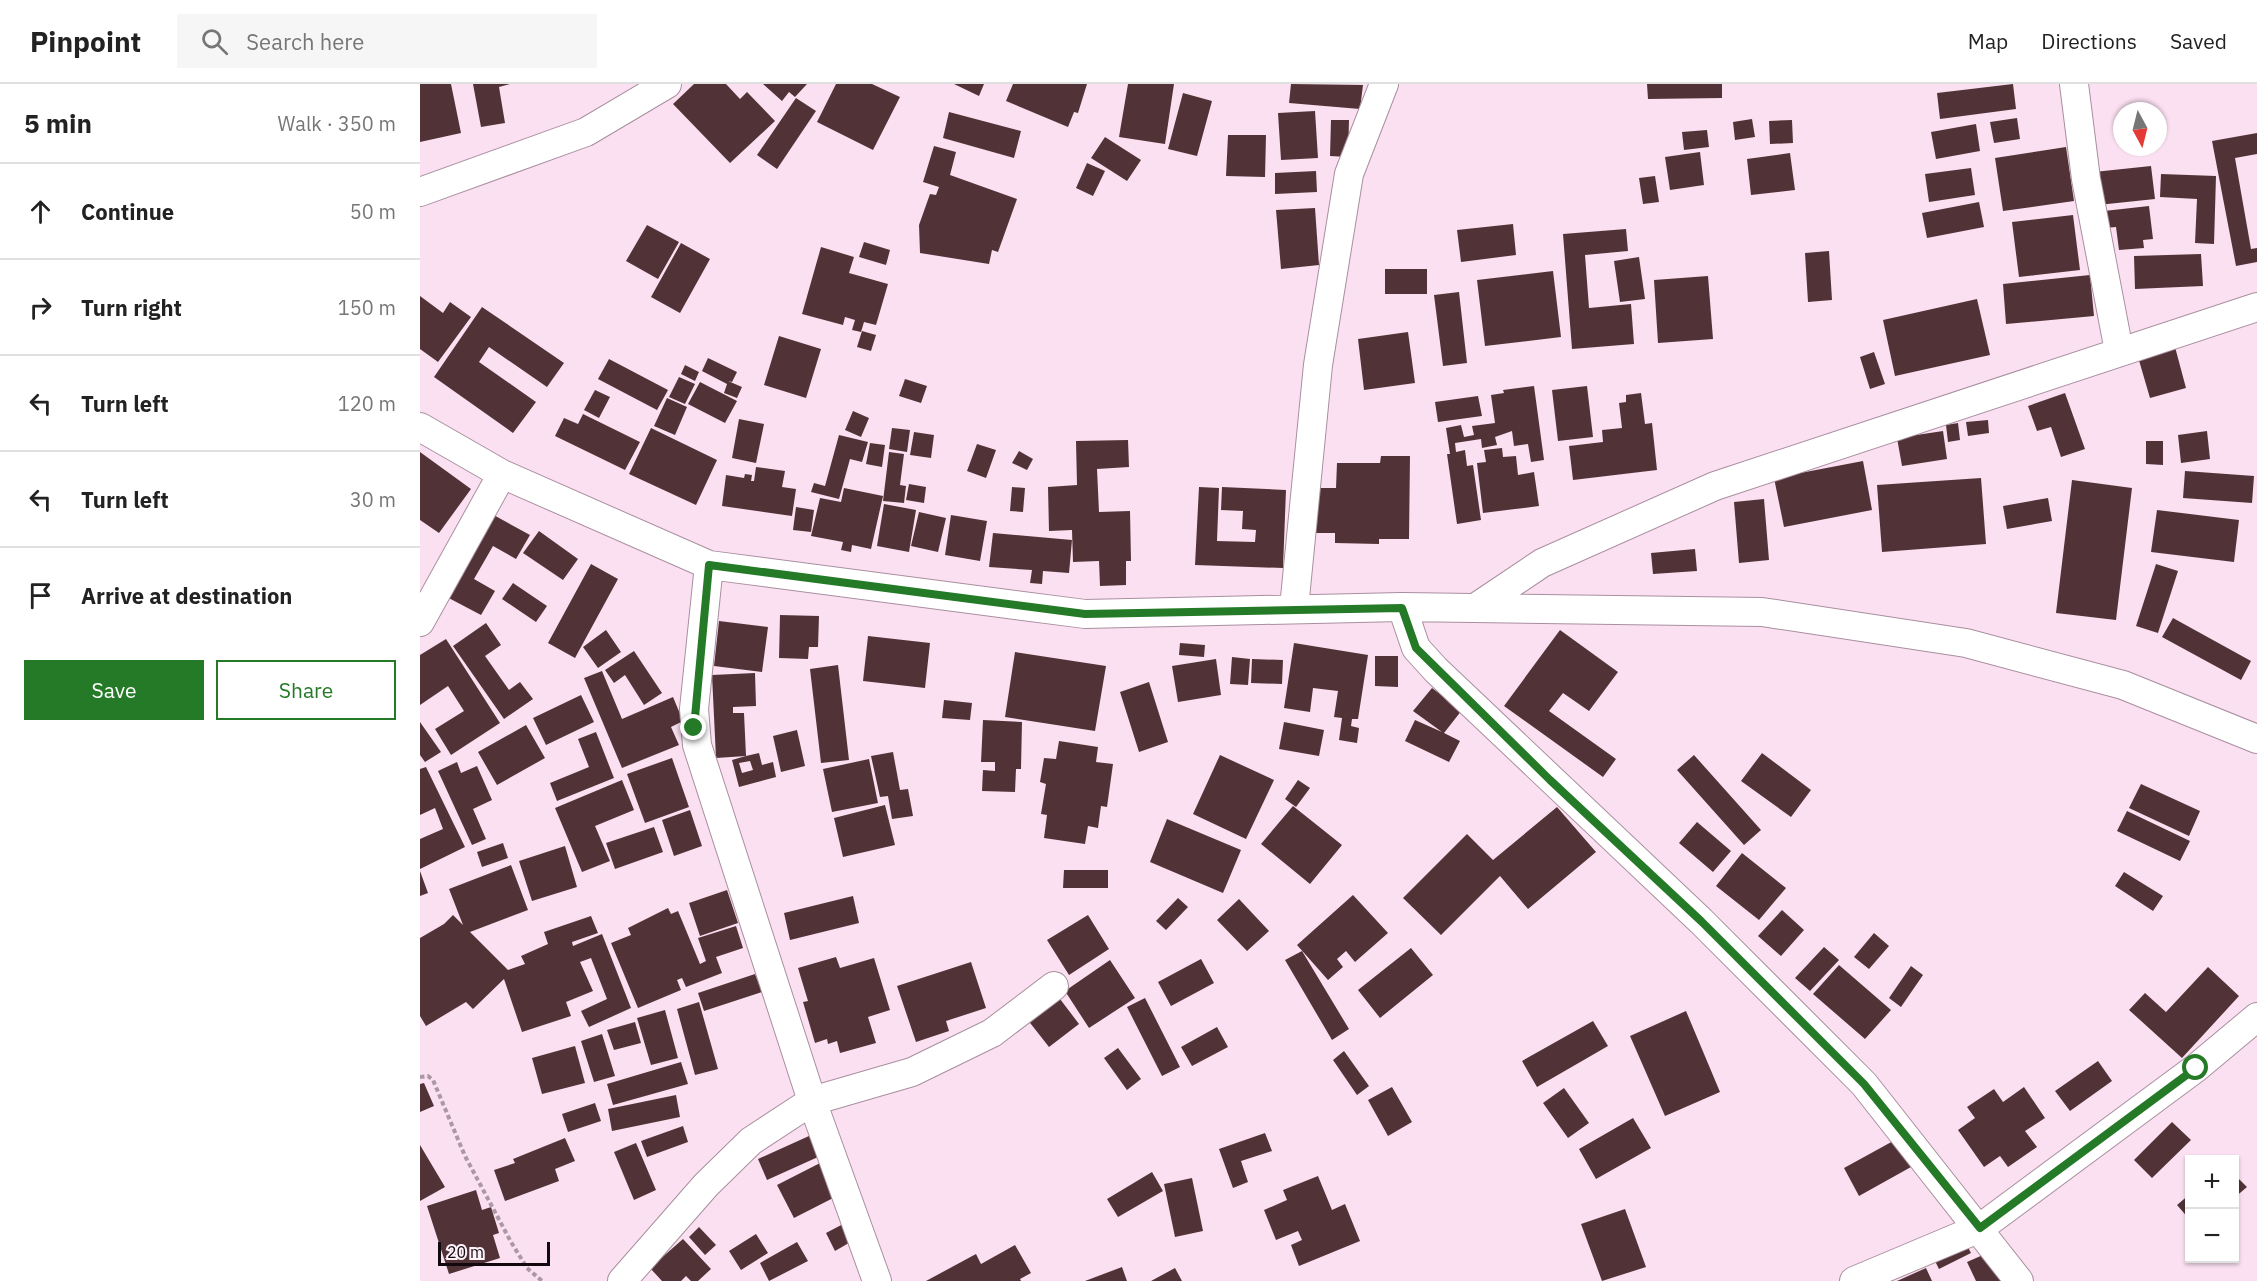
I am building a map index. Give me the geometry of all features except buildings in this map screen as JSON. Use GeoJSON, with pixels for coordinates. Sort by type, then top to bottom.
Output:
{"type":"FeatureCollection","features":[{"type":"Feature","properties":{"kind":"street"},"geometry":{"type":"LineString","coordinates":[[420,192],[586,132],[667,84]]}},
{"type":"Feature","properties":{"kind":"street"},"geometry":{"type":"LineString","coordinates":[[1294,608],[1318,365],[1349,174],[1384,84]]}},
{"type":"Feature","properties":{"kind":"street"},"geometry":{"type":"LineString","coordinates":[[2074,84],[2086,178],[2119,351]]}},
{"type":"Feature","properties":{"kind":"street"},"geometry":{"type":"LineString","coordinates":[[1475,609],[1542,563],[1715,486],[2257,307]]}},
{"type":"Feature","properties":{"kind":"street"},"geometry":{"type":"LineString","coordinates":[[420,427],[502,474],[709,565],[1085,614],[1294,608],[1762,612],[1965,643],[2123,684],[2257,739]]}},
{"type":"Feature","properties":{"kind":"street"},"geometry":{"type":"LineString","coordinates":[[420,622],[502,474]]}},
{"type":"Feature","properties":{"kind":"street"},"geometry":{"type":"LineString","coordinates":[[709,565],[694,728],[812,1101],[877,1281]]}},
{"type":"Feature","properties":{"kind":"street"},"geometry":{"type":"LineString","coordinates":[[1402,608],[1416,648],[1550,780],[1701,921],[1864,1084],[1980,1228],[2019,1281]]}},
{"type":"Feature","properties":{"kind":"street"},"geometry":{"type":"LineString","coordinates":[[622,1281],[706,1185],[752,1141],[812,1101],[912,1072],[992,1033],[1054,986]]}},
{"type":"Feature","properties":{"kind":"street"},"geometry":{"type":"LineString","coordinates":[[1854,1281],[1980,1228],[2196,1068],[2257,1017]]}},
{"type":"Feature","properties":{"kind":"path"},"geometry":{"type":"LineString","coordinates":[[420,1077],[428,1076],[433,1080],[465,1156],[511,1242],[527,1268],[542,1281]]}},
{"type":"Feature","properties":{"kind":"route"},"geometry":{"type":"LineString","coordinates":[[694,728],[709,565],[1085,614],[1294,608],[1402,608],[1416,648],[1436,670],[1701,921],[1864,1084],[1980,1228],[2196,1068]]}}]}
